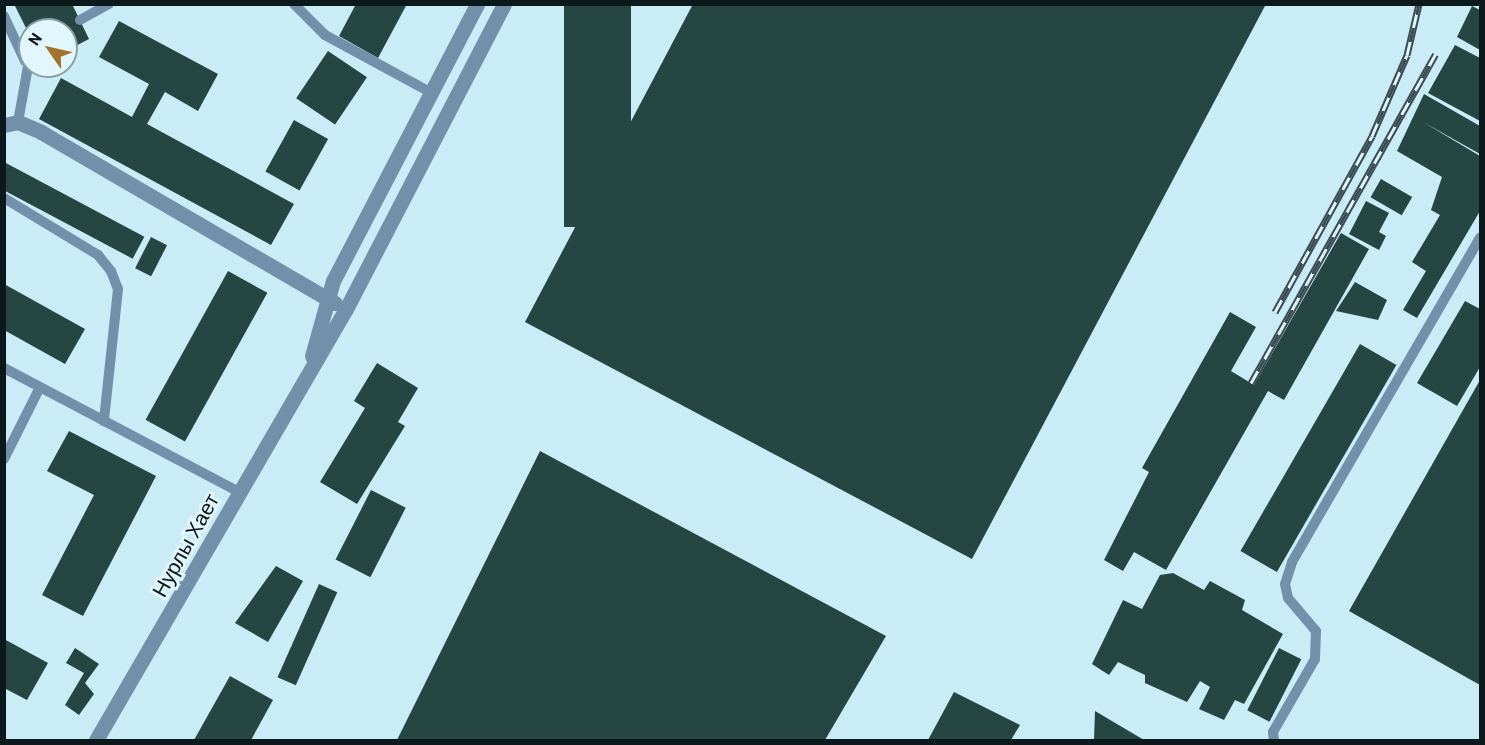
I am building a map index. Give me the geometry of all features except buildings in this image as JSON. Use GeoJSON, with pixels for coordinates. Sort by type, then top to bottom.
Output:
{"type":"FeatureCollection","features":[{"type":"Feature","properties":{"kind":"street"},"geometry":{"type":"LineString","coordinates":[[309,368],[327,299],[428,91],[477,4]]}},
{"type":"Feature","properties":{"kind":"street"},"geometry":{"type":"LineString","coordinates":[[309,368],[346,309],[504,4]]}},
{"type":"Feature","properties":{"kind":"street"},"geometry":{"type":"LineString","coordinates":[[11,124],[346,309]]}},
{"type":"Feature","properties":{"kind":"street","name":"Нурлы Хает"},"geometry":{"type":"LineString","coordinates":[[96,741],[309,368]]}},
{"type":"Feature","properties":{"kind":"lane"},"geometry":{"type":"LineString","coordinates":[[80,20],[109,4]]}},
{"type":"Feature","properties":{"kind":"lane"},"geometry":{"type":"LineString","coordinates":[[294,4],[325,35],[428,91]]}},
{"type":"Feature","properties":{"kind":"lane"},"geometry":{"type":"LineString","coordinates":[[4,16],[18,42]]}},
{"type":"Feature","properties":{"kind":"lane"},"geometry":{"type":"LineString","coordinates":[[11,124],[22,78]]}},
{"type":"Feature","properties":{"kind":"lane"},"geometry":{"type":"LineString","coordinates":[[4,198],[98,255],[111,271],[118,289],[104,421]]}},
{"type":"Feature","properties":{"kind":"lane"},"geometry":{"type":"LineString","coordinates":[[1274,741],[1273,732],[1315,659],[1316,631],[1288,598],[1285,584],[1292,562],[1480,238]]}},
{"type":"Feature","properties":{"kind":"lane"},"geometry":{"type":"LineString","coordinates":[[4,368],[239,492]]}},
{"type":"Feature","properties":{"kind":"lane"},"geometry":{"type":"LineString","coordinates":[[4,459],[40,387]]}},
{"type":"Feature","properties":{"kind":"railway"},"geometry":{"type":"LineString","coordinates":[[1275,312],[1372,136],[1407,55],[1419,4]]}},
{"type":"Feature","properties":{"kind":"railway"},"geometry":{"type":"LineString","coordinates":[[1251,383],[1436,54]]}}]}
